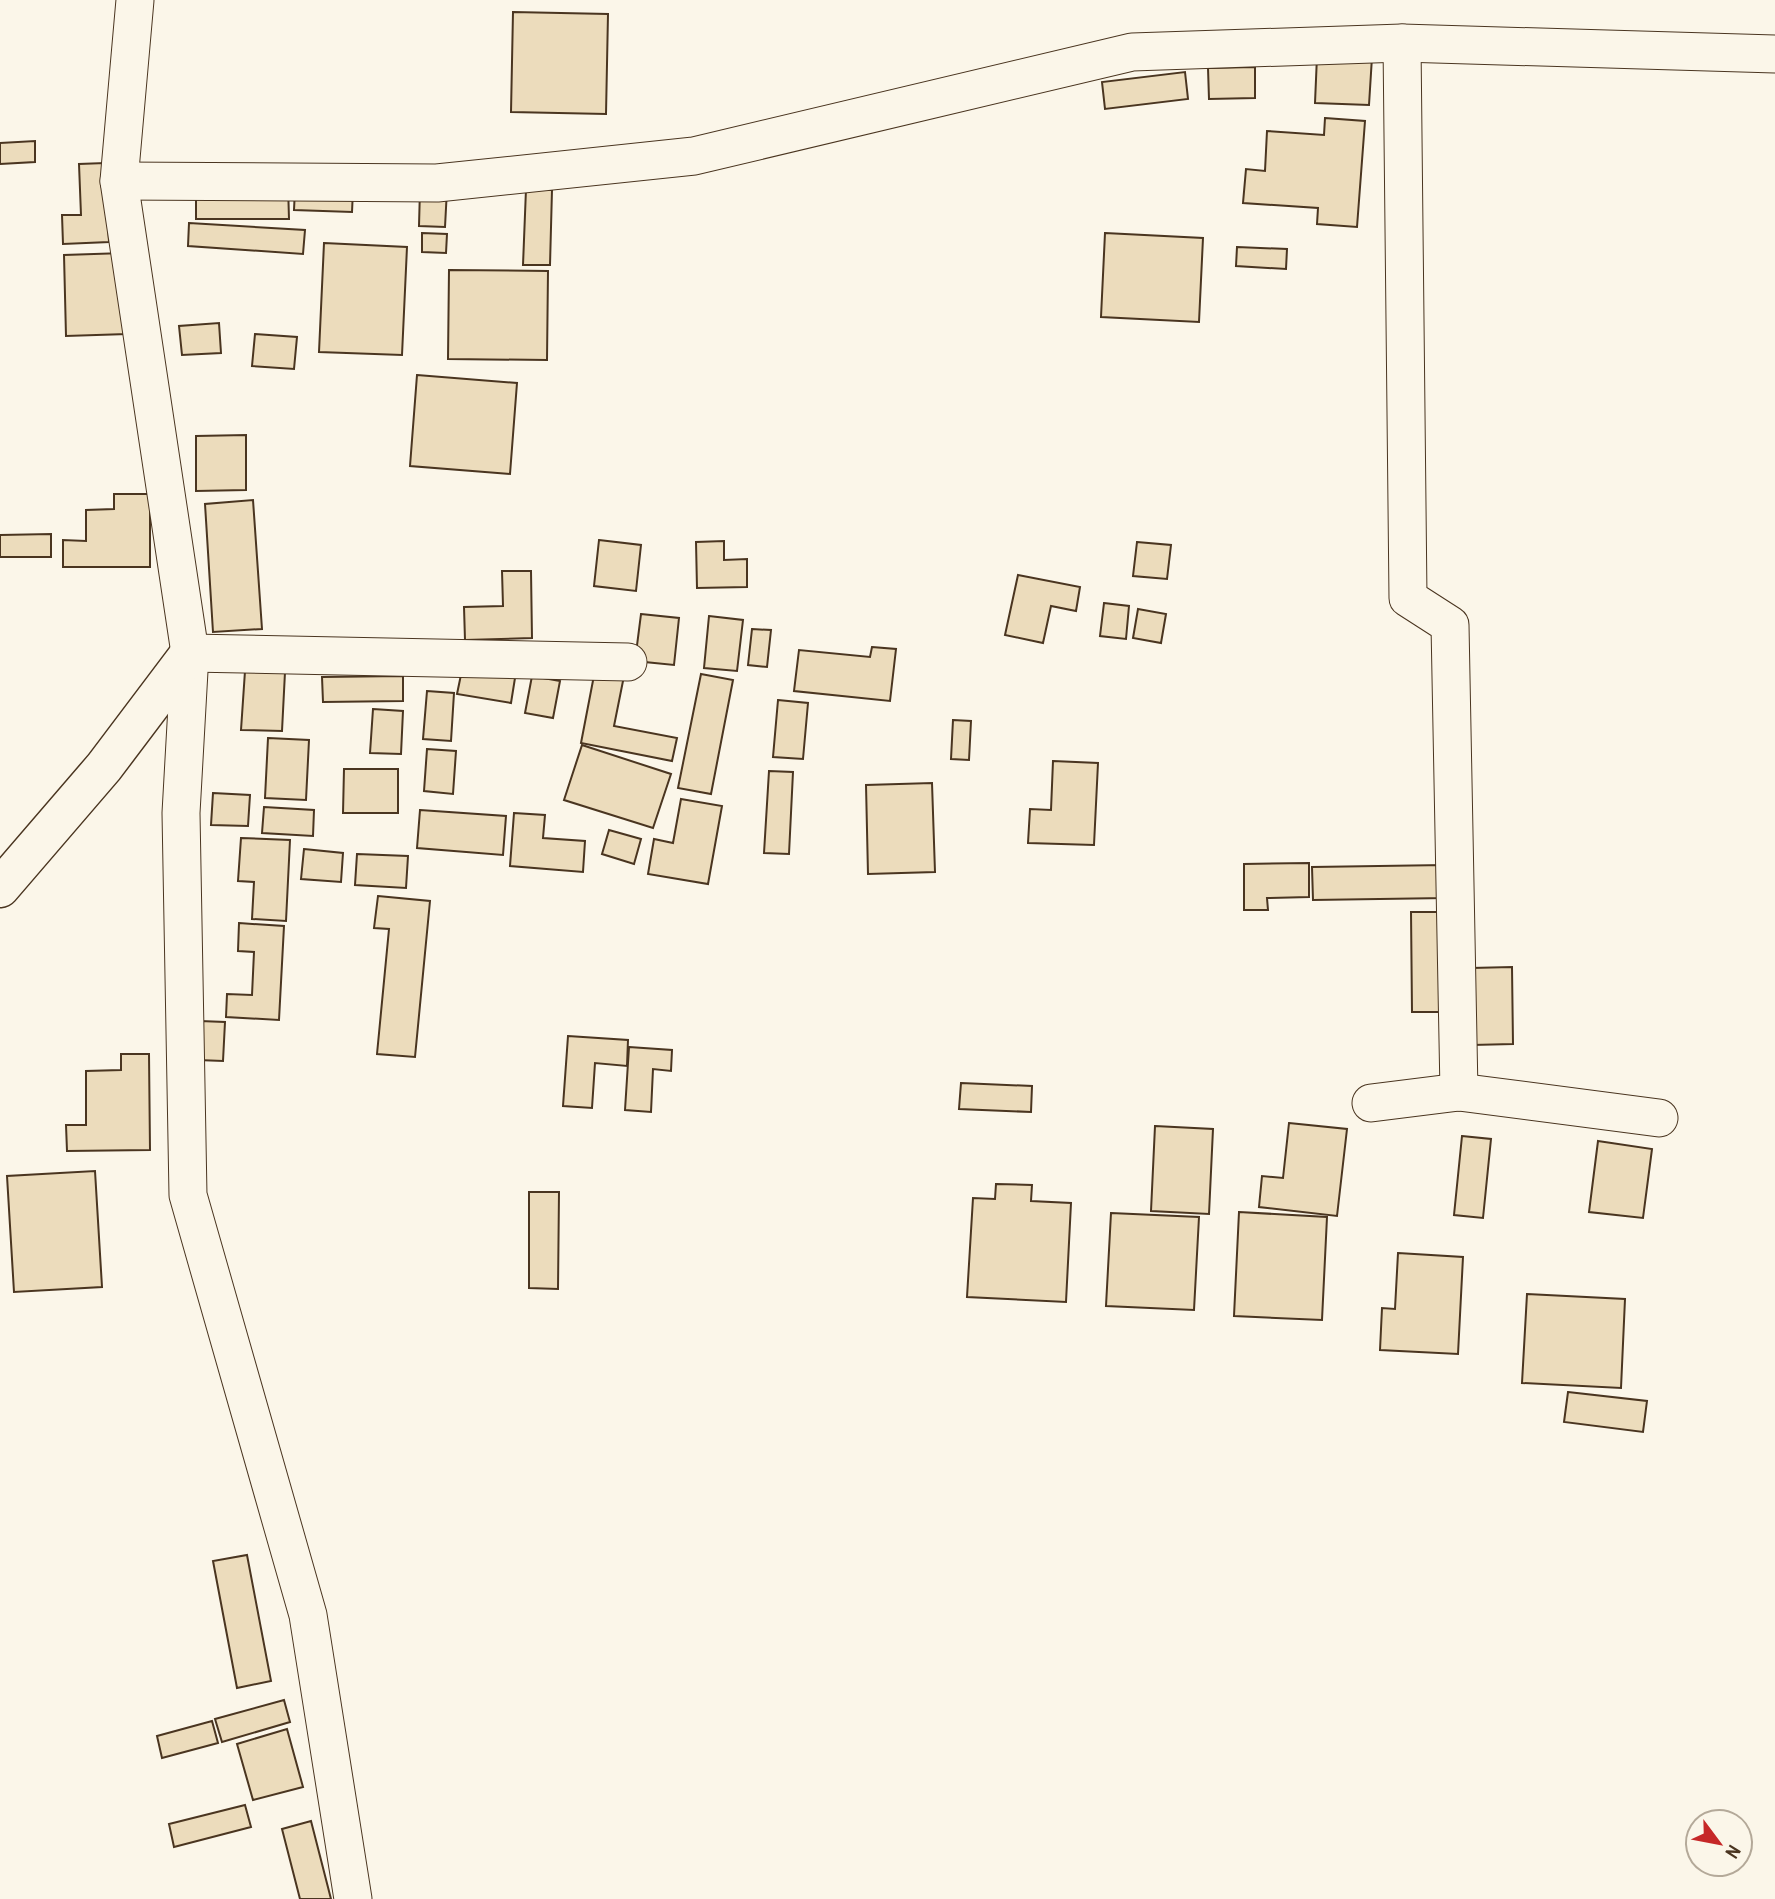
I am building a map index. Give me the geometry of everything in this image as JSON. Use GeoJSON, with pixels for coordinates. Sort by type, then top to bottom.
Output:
{"type":"FeatureCollection","features":[{"type":"Feature","properties":{"kind":"street"},"geometry":{"type":"LineString","coordinates":[[135,0],[119,181],[190,653],[181,813],[188,1195],[308,1615],[353,1899]]}},
{"type":"Feature","properties":{"kind":"street"},"geometry":{"type":"LineString","coordinates":[[119,181],[437,183],[694,156],[1132,52],[1402,43],[1775,54]]}},
{"type":"Feature","properties":{"kind":"street"},"geometry":{"type":"LineString","coordinates":[[1402,43],[1408,598],[1450,625],[1459,1092]]}},
{"type":"Feature","properties":{"kind":"street"},"geometry":{"type":"LineString","coordinates":[[190,653],[628,662]]}},
{"type":"Feature","properties":{"kind":"street"},"geometry":{"type":"LineString","coordinates":[[0,888],[104,767],[190,653]]}},
{"type":"Feature","properties":{"kind":"street"},"geometry":{"type":"LineString","coordinates":[[1371,1103],[1459,1092],[1659,1118]]}},
{"type":"Feature","properties":{"kind":"building"},"geometry":{"type":"Polygon","coordinates":[[[513,12],[608,14],[606,114],[511,112],[513,12]]]}},
{"type":"Feature","properties":{"kind":"building"},"geometry":{"type":"Polygon","coordinates":[[[1317,56],[1372,57],[1369,105],[1315,103],[1317,56]]]}},
{"type":"Feature","properties":{"kind":"building"},"geometry":{"type":"Polygon","coordinates":[[[1255,67],[1255,98],[1209,99],[1208,68],[1255,67]]]}},
{"type":"Feature","properties":{"kind":"building"},"geometry":{"type":"Polygon","coordinates":[[[1185,72],[1188,99],[1105,109],[1102,82],[1185,72]]]}},
{"type":"Feature","properties":{"kind":"building"},"geometry":{"type":"Polygon","coordinates":[[[1325,118],[1365,121],[1357,227],[1317,224],[1318,208],[1243,203],[1246,169],[1265,171],[1267,131],[1324,135],[1325,118]]]}},
{"type":"Feature","properties":{"kind":"building"},"geometry":{"type":"Polygon","coordinates":[[[35,141],[35,162],[0,164],[0,143],[35,141]]]}},
{"type":"Feature","properties":{"kind":"building"},"geometry":{"type":"Polygon","coordinates":[[[105,163],[109,242],[63,244],[62,215],[81,215],[79,164],[105,163]]]}},
{"type":"Feature","properties":{"kind":"building"},"geometry":{"type":"Polygon","coordinates":[[[288,185],[289,219],[196,219],[196,186],[288,185]]]}},
{"type":"Feature","properties":{"kind":"building"},"geometry":{"type":"Polygon","coordinates":[[[295,189],[353,190],[352,212],[294,210],[295,189]]]}},
{"type":"Feature","properties":{"kind":"building"},"geometry":{"type":"Polygon","coordinates":[[[420,189],[447,189],[445,227],[419,226],[420,189]]]}},
{"type":"Feature","properties":{"kind":"building"},"geometry":{"type":"Polygon","coordinates":[[[526,189],[552,190],[550,265],[523,265],[526,189]]]}},
{"type":"Feature","properties":{"kind":"building"},"geometry":{"type":"Polygon","coordinates":[[[189,223],[305,230],[303,254],[188,246],[189,223]]]}},
{"type":"Feature","properties":{"kind":"building"},"geometry":{"type":"Polygon","coordinates":[[[422,233],[447,234],[446,253],[422,252],[422,233]]]}},
{"type":"Feature","properties":{"kind":"building"},"geometry":{"type":"Polygon","coordinates":[[[1105,233],[1203,238],[1199,322],[1101,317],[1105,233]]]}},
{"type":"Feature","properties":{"kind":"building"},"geometry":{"type":"Polygon","coordinates":[[[324,243],[407,247],[402,355],[319,352],[324,243]]]}},
{"type":"Feature","properties":{"kind":"building"},"geometry":{"type":"Polygon","coordinates":[[[1237,247],[1287,249],[1286,269],[1236,266],[1237,247]]]}},
{"type":"Feature","properties":{"kind":"building"},"geometry":{"type":"Polygon","coordinates":[[[124,253],[127,334],[66,336],[64,255],[124,253]]]}},
{"type":"Feature","properties":{"kind":"building"},"geometry":{"type":"Polygon","coordinates":[[[449,270],[548,271],[547,360],[448,359],[449,270]]]}},
{"type":"Feature","properties":{"kind":"building"},"geometry":{"type":"Polygon","coordinates":[[[219,323],[221,353],[182,355],[179,326],[219,323]]]}},
{"type":"Feature","properties":{"kind":"building"},"geometry":{"type":"Polygon","coordinates":[[[255,334],[297,337],[294,369],[252,366],[255,334]]]}},
{"type":"Feature","properties":{"kind":"building"},"geometry":{"type":"Polygon","coordinates":[[[417,375],[517,383],[510,474],[410,466],[417,375]]]}},
{"type":"Feature","properties":{"kind":"building"},"geometry":{"type":"Polygon","coordinates":[[[246,435],[246,490],[196,491],[196,436],[246,435]]]}},
{"type":"Feature","properties":{"kind":"building"},"geometry":{"type":"Polygon","coordinates":[[[114,494],[150,494],[150,567],[63,567],[63,540],[86,541],[86,510],[114,509],[114,494]]]}},
{"type":"Feature","properties":{"kind":"building"},"geometry":{"type":"Polygon","coordinates":[[[253,500],[262,629],[213,632],[205,504],[253,500]]]}},
{"type":"Feature","properties":{"kind":"building"},"geometry":{"type":"Polygon","coordinates":[[[51,534],[51,557],[0,557],[0,535],[51,534]]]}},
{"type":"Feature","properties":{"kind":"building"},"geometry":{"type":"Polygon","coordinates":[[[599,540],[641,545],[636,591],[594,586],[599,540]]]}},
{"type":"Feature","properties":{"kind":"building"},"geometry":{"type":"Polygon","coordinates":[[[724,541],[724,560],[747,559],[747,587],[697,588],[696,542],[724,541]]]}},
{"type":"Feature","properties":{"kind":"building"},"geometry":{"type":"Polygon","coordinates":[[[1137,542],[1171,545],[1167,579],[1133,576],[1137,542]]]}},
{"type":"Feature","properties":{"kind":"building"},"geometry":{"type":"Polygon","coordinates":[[[502,571],[531,571],[532,638],[465,640],[464,607],[503,606],[502,571]]]}},
{"type":"Feature","properties":{"kind":"building"},"geometry":{"type":"Polygon","coordinates":[[[1018,575],[1080,587],[1076,611],[1051,606],[1043,643],[1005,635],[1018,575]]]}},
{"type":"Feature","properties":{"kind":"building"},"geometry":{"type":"Polygon","coordinates":[[[1104,603],[1129,606],[1126,639],[1100,636],[1104,603]]]}},
{"type":"Feature","properties":{"kind":"building"},"geometry":{"type":"Polygon","coordinates":[[[1138,609],[1166,614],[1161,643],[1133,638],[1138,609]]]}},
{"type":"Feature","properties":{"kind":"building"},"geometry":{"type":"Polygon","coordinates":[[[641,614],[679,618],[674,665],[635,661],[641,614]]]}},
{"type":"Feature","properties":{"kind":"building"},"geometry":{"type":"Polygon","coordinates":[[[709,616],[743,620],[737,671],[704,668],[709,616]]]}},
{"type":"Feature","properties":{"kind":"building"},"geometry":{"type":"Polygon","coordinates":[[[752,629],[771,630],[767,667],[748,665],[752,629]]]}},
{"type":"Feature","properties":{"kind":"building"},"geometry":{"type":"Polygon","coordinates":[[[872,647],[896,649],[890,701],[794,691],[799,650],[870,657],[872,647]]]}},
{"type":"Feature","properties":{"kind":"building"},"geometry":{"type":"Polygon","coordinates":[[[596,665],[625,671],[614,726],[677,738],[672,761],[581,743],[596,665]]]}},
{"type":"Feature","properties":{"kind":"building"},"geometry":{"type":"Polygon","coordinates":[[[462,670],[515,678],[511,703],[457,694],[462,670]]]}},
{"type":"Feature","properties":{"kind":"building"},"geometry":{"type":"Polygon","coordinates":[[[245,671],[285,672],[282,731],[241,730],[245,671]]]}},
{"type":"Feature","properties":{"kind":"building"},"geometry":{"type":"Polygon","coordinates":[[[701,674],[733,680],[711,794],[678,788],[701,674]]]}},
{"type":"Feature","properties":{"kind":"building"},"geometry":{"type":"Polygon","coordinates":[[[403,676],[403,701],[323,702],[322,677],[403,676]]]}},
{"type":"Feature","properties":{"kind":"building"},"geometry":{"type":"Polygon","coordinates":[[[532,676],[560,681],[553,718],[525,713],[532,676]]]}},
{"type":"Feature","properties":{"kind":"building"},"geometry":{"type":"Polygon","coordinates":[[[427,691],[454,693],[451,741],[423,739],[427,691]]]}},
{"type":"Feature","properties":{"kind":"building"},"geometry":{"type":"Polygon","coordinates":[[[778,700],[808,703],[803,759],[773,757],[778,700]]]}},
{"type":"Feature","properties":{"kind":"building"},"geometry":{"type":"Polygon","coordinates":[[[373,709],[403,711],[401,754],[370,753],[373,709]]]}},
{"type":"Feature","properties":{"kind":"building"},"geometry":{"type":"Polygon","coordinates":[[[953,720],[971,721],[969,760],[951,759],[953,720]]]}},
{"type":"Feature","properties":{"kind":"building"},"geometry":{"type":"Polygon","coordinates":[[[268,738],[309,740],[306,800],[265,798],[268,738]]]}},
{"type":"Feature","properties":{"kind":"building"},"geometry":{"type":"Polygon","coordinates":[[[582,745],[671,774],[653,828],[564,800],[582,745]]]}},
{"type":"Feature","properties":{"kind":"building"},"geometry":{"type":"Polygon","coordinates":[[[427,749],[456,751],[453,794],[424,791],[427,749]]]}},
{"type":"Feature","properties":{"kind":"building"},"geometry":{"type":"Polygon","coordinates":[[[1053,761],[1098,763],[1094,845],[1028,843],[1030,809],[1051,810],[1053,761]]]}},
{"type":"Feature","properties":{"kind":"building"},"geometry":{"type":"Polygon","coordinates":[[[344,769],[398,769],[398,813],[343,813],[344,769]]]}},
{"type":"Feature","properties":{"kind":"building"},"geometry":{"type":"Polygon","coordinates":[[[769,771],[793,772],[789,854],[764,853],[769,771]]]}},
{"type":"Feature","properties":{"kind":"building"},"geometry":{"type":"Polygon","coordinates":[[[932,783],[935,872],[868,874],[866,785],[932,783]]]}},
{"type":"Feature","properties":{"kind":"building"},"geometry":{"type":"Polygon","coordinates":[[[213,793],[250,795],[248,826],[211,825],[213,793]]]}},
{"type":"Feature","properties":{"kind":"building"},"geometry":{"type":"Polygon","coordinates":[[[681,799],[722,806],[708,884],[648,874],[654,839],[673,843],[681,799]]]}},
{"type":"Feature","properties":{"kind":"building"},"geometry":{"type":"Polygon","coordinates":[[[264,807],[314,810],[313,836],[262,833],[264,807]]]}},
{"type":"Feature","properties":{"kind":"building"},"geometry":{"type":"Polygon","coordinates":[[[420,810],[506,816],[503,855],[417,848],[420,810]]]}},
{"type":"Feature","properties":{"kind":"building"},"geometry":{"type":"Polygon","coordinates":[[[514,813],[545,815],[543,838],[585,841],[583,872],[510,866],[514,813]]]}},
{"type":"Feature","properties":{"kind":"building"},"geometry":{"type":"Polygon","coordinates":[[[609,830],[641,839],[634,864],[602,854],[609,830]]]}},
{"type":"Feature","properties":{"kind":"building"},"geometry":{"type":"Polygon","coordinates":[[[241,838],[290,840],[286,921],[252,919],[254,882],[238,881],[241,838]]]}},
{"type":"Feature","properties":{"kind":"building"},"geometry":{"type":"Polygon","coordinates":[[[304,849],[343,853],[341,882],[301,879],[304,849]]]}},
{"type":"Feature","properties":{"kind":"building"},"geometry":{"type":"Polygon","coordinates":[[[357,854],[408,856],[406,888],[355,885],[357,854]]]}},
{"type":"Feature","properties":{"kind":"building"},"geometry":{"type":"Polygon","coordinates":[[[1309,863],[1309,897],[1267,898],[1268,910],[1244,910],[1244,864],[1309,863]]]}},
{"type":"Feature","properties":{"kind":"building"},"geometry":{"type":"Polygon","coordinates":[[[1445,865],[1446,898],[1313,900],[1312,867],[1445,865]]]}},
{"type":"Feature","properties":{"kind":"building"},"geometry":{"type":"Polygon","coordinates":[[[378,896],[430,901],[415,1057],[377,1054],[389,929],[374,928],[378,896]]]}},
{"type":"Feature","properties":{"kind":"building"},"geometry":{"type":"Polygon","coordinates":[[[1411,912],[1439,912],[1440,1012],[1412,1012],[1411,912]]]}},
{"type":"Feature","properties":{"kind":"building"},"geometry":{"type":"Polygon","coordinates":[[[239,923],[284,926],[279,1020],[226,1017],[227,994],[252,995],[254,952],[238,951],[239,923]]]}},
{"type":"Feature","properties":{"kind":"building"},"geometry":{"type":"Polygon","coordinates":[[[1512,967],[1513,1044],[1472,1045],[1471,968],[1512,967]]]}},
{"type":"Feature","properties":{"kind":"building"},"geometry":{"type":"Polygon","coordinates":[[[200,1021],[225,1022],[223,1061],[198,1060],[200,1021]]]}},
{"type":"Feature","properties":{"kind":"building"},"geometry":{"type":"Polygon","coordinates":[[[568,1036],[628,1040],[627,1066],[595,1063],[592,1108],[563,1106],[568,1036]]]}},
{"type":"Feature","properties":{"kind":"building"},"geometry":{"type":"Polygon","coordinates":[[[629,1047],[672,1050],[671,1071],[653,1069],[651,1112],[625,1110],[629,1047]]]}},
{"type":"Feature","properties":{"kind":"building"},"geometry":{"type":"Polygon","coordinates":[[[121,1054],[149,1054],[150,1150],[67,1151],[66,1125],[86,1125],[86,1071],[121,1070],[121,1054]]]}},
{"type":"Feature","properties":{"kind":"building"},"geometry":{"type":"Polygon","coordinates":[[[961,1083],[1032,1086],[1031,1112],[959,1109],[961,1083]]]}},
{"type":"Feature","properties":{"kind":"building"},"geometry":{"type":"Polygon","coordinates":[[[1289,1123],[1347,1129],[1337,1216],[1259,1207],[1262,1176],[1283,1178],[1289,1123]]]}},
{"type":"Feature","properties":{"kind":"building"},"geometry":{"type":"Polygon","coordinates":[[[1155,1126],[1213,1129],[1209,1214],[1151,1211],[1155,1126]]]}},
{"type":"Feature","properties":{"kind":"building"},"geometry":{"type":"Polygon","coordinates":[[[1462,1136],[1491,1139],[1483,1218],[1454,1215],[1462,1136]]]}},
{"type":"Feature","properties":{"kind":"building"},"geometry":{"type":"Polygon","coordinates":[[[1598,1141],[1652,1149],[1643,1218],[1589,1212],[1598,1141]]]}},
{"type":"Feature","properties":{"kind":"building"},"geometry":{"type":"Polygon","coordinates":[[[95,1171],[102,1287],[14,1292],[7,1176],[95,1171]]]}},
{"type":"Feature","properties":{"kind":"building"},"geometry":{"type":"Polygon","coordinates":[[[996,1184],[1032,1185],[1031,1201],[1071,1203],[1066,1302],[967,1297],[973,1198],[995,1199],[996,1184]]]}},
{"type":"Feature","properties":{"kind":"building"},"geometry":{"type":"Polygon","coordinates":[[[529,1192],[559,1192],[558,1289],[529,1288],[529,1192]]]}},
{"type":"Feature","properties":{"kind":"building"},"geometry":{"type":"Polygon","coordinates":[[[1239,1212],[1327,1217],[1322,1320],[1234,1316],[1239,1212]]]}},
{"type":"Feature","properties":{"kind":"building"},"geometry":{"type":"Polygon","coordinates":[[[1111,1213],[1199,1217],[1194,1310],[1106,1306],[1111,1213]]]}},
{"type":"Feature","properties":{"kind":"building"},"geometry":{"type":"Polygon","coordinates":[[[1398,1253],[1463,1257],[1458,1354],[1380,1350],[1382,1308],[1395,1309],[1398,1253]]]}},
{"type":"Feature","properties":{"kind":"building"},"geometry":{"type":"Polygon","coordinates":[[[1527,1294],[1625,1299],[1621,1388],[1522,1383],[1527,1294]]]}},
{"type":"Feature","properties":{"kind":"building"},"geometry":{"type":"Polygon","coordinates":[[[1568,1392],[1647,1401],[1643,1432],[1564,1422],[1568,1392]]]}},
{"type":"Feature","properties":{"kind":"building"},"geometry":{"type":"Polygon","coordinates":[[[247,1555],[271,1681],[237,1688],[213,1561],[247,1555]]]}},
{"type":"Feature","properties":{"kind":"building"},"geometry":{"type":"Polygon","coordinates":[[[284,1700],[290,1722],[222,1742],[215,1719],[284,1700]]]}},
{"type":"Feature","properties":{"kind":"building"},"geometry":{"type":"Polygon","coordinates":[[[212,1721],[218,1743],[162,1758],[157,1736],[212,1721]]]}},
{"type":"Feature","properties":{"kind":"building"},"geometry":{"type":"Polygon","coordinates":[[[287,1729],[303,1787],[253,1800],[237,1744],[287,1729]]]}},
{"type":"Feature","properties":{"kind":"building"},"geometry":{"type":"Polygon","coordinates":[[[245,1805],[251,1827],[174,1847],[169,1824],[245,1805]]]}},
{"type":"Feature","properties":{"kind":"building"},"geometry":{"type":"Polygon","coordinates":[[[311,1821],[331,1899],[300,1899],[282,1829],[311,1821]]]}}]}
